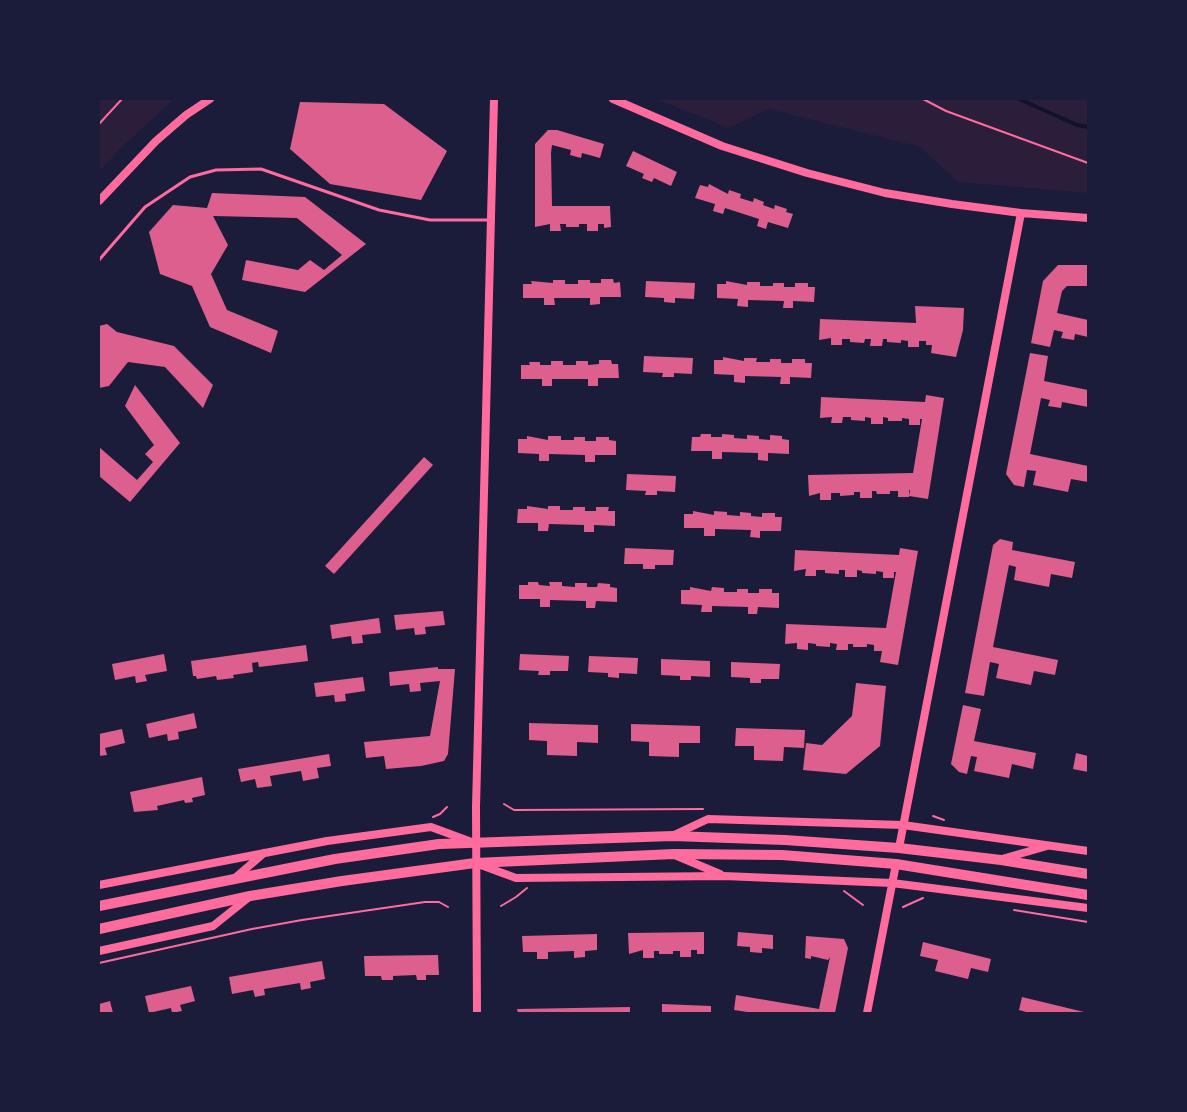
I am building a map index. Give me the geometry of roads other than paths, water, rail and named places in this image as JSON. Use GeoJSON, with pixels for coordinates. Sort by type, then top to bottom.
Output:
{"type":"FeatureCollection","features":[{"type":"Feature","properties":{"kind":"main road"},"geometry":{"type":"LineString","coordinates":[[99,906],[335,859],[439,844],[673,836],[785,840],[899,849],[1001,860],[1088,874]]}},
{"type":"Feature","properties":{"kind":"main road"},"geometry":{"type":"LineString","coordinates":[[99,929],[250,896],[475,863],[674,854],[782,855],[896,864],[1088,895]]}},
{"type":"Feature","properties":{"kind":"street"},"geometry":{"type":"LineString","coordinates":[[99,201],[156,141],[186,115],[210,99]]}},
{"type":"Feature","properties":{"kind":"street"},"geometry":{"type":"LineString","coordinates":[[477,1013],[475,863],[494,99]]}},
{"type":"Feature","properties":{"kind":"street"},"geometry":{"type":"LineString","coordinates":[[613,99],[722,146],[807,173],[885,193],[1021,213],[1088,218]]}},
{"type":"Feature","properties":{"kind":"street"},"geometry":{"type":"LineString","coordinates":[[899,849],[1021,213]]}},
{"type":"Feature","properties":{"kind":"street"},"geometry":{"type":"LineString","coordinates":[[673,836],[708,819],[903,825],[1088,851]]}},
{"type":"Feature","properties":{"kind":"street"},"geometry":{"type":"LineString","coordinates":[[99,885],[327,841],[431,827],[476,843]]}},
{"type":"Feature","properties":{"kind":"street"},"geometry":{"type":"LineString","coordinates":[[1001,860],[1051,845]]}},
{"type":"Feature","properties":{"kind":"street"},"geometry":{"type":"LineString","coordinates":[[235,879],[264,853]]}},
{"type":"Feature","properties":{"kind":"street"},"geometry":{"type":"LineString","coordinates":[[674,854],[724,876]]}},
{"type":"Feature","properties":{"kind":"street"},"geometry":{"type":"LineString","coordinates":[[475,863],[516,878],[724,876],[892,883],[1088,908]]}},
{"type":"Feature","properties":{"kind":"street"},"geometry":{"type":"LineString","coordinates":[[867,1013],[896,864]]}},
{"type":"Feature","properties":{"kind":"street"},"geometry":{"type":"LineString","coordinates":[[99,951],[213,926],[250,896]]}},
{"type":"Feature","properties":{"kind":"lane"},"geometry":{"type":"LineString","coordinates":[[99,260],[145,207],[190,177],[216,170],[261,169],[379,210],[430,220],[491,220]]}},
{"type":"Feature","properties":{"kind":"waterway"},"geometry":{"type":"LineString","coordinates":[[1019,99],[1077,125],[1088,127]]}}]}
